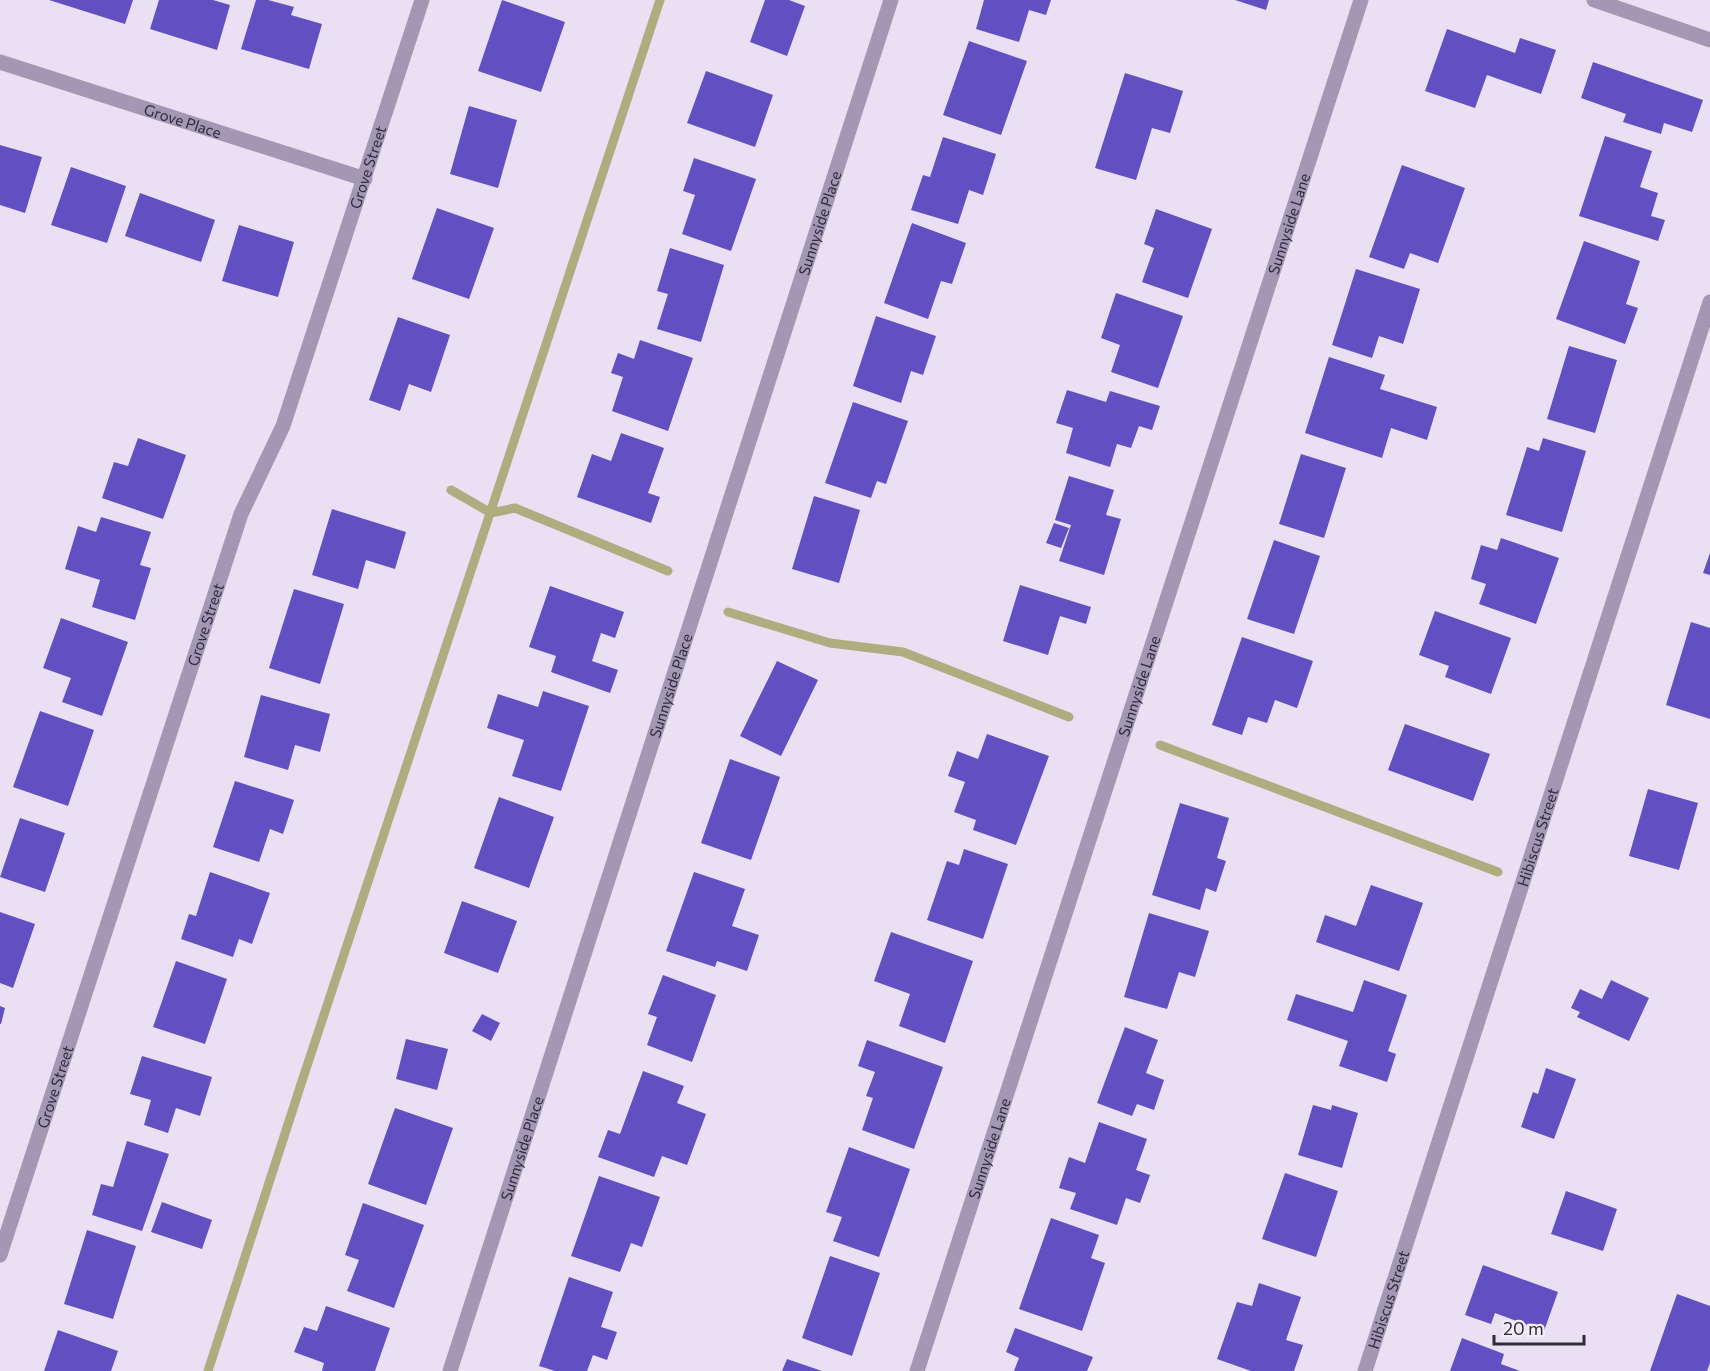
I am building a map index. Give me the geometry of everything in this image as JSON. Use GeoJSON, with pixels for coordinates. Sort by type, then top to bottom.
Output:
{"type":"FeatureCollection","features":[{"type":"Feature","properties":{"kind":"street","name":"Grove Street"},"geometry":{"type":"LineString","coordinates":[[0,1255],[241,514],[283,426],[422,0]]}},
{"type":"Feature","properties":{"kind":"street","name":"Sunnyside Place"},"geometry":{"type":"LineString","coordinates":[[450,1371],[891,0]]}},
{"type":"Feature","properties":{"kind":"street","name":"Sunnyside Lane"},"geometry":{"type":"LineString","coordinates":[[917,1371],[1361,0]]}},
{"type":"Feature","properties":{"kind":"street"},"geometry":{"type":"LineString","coordinates":[[1594,0],[1710,40]]}},
{"type":"Feature","properties":{"kind":"street","name":"Grove Place"},"geometry":{"type":"LineString","coordinates":[[0,62],[365,179]]}},
{"type":"Feature","properties":{"kind":"street","name":"Hibiscus Street"},"geometry":{"type":"LineString","coordinates":[[1365,1371],[1710,302]]}},
{"type":"Feature","properties":{"kind":"building"},"geometry":{"type":"Polygon","coordinates":[[[49,0],[133,0],[125,24],[49,0]]]}},
{"type":"Feature","properties":{"kind":"building"},"geometry":{"type":"Polygon","coordinates":[[[159,0],[213,0],[230,5],[217,50],[150,29],[159,0]]]}},
{"type":"Feature","properties":{"kind":"building"},"geometry":{"type":"Polygon","coordinates":[[[256,0],[268,0],[294,7],[291,15],[322,24],[309,69],[241,49],[256,0]]]}},
{"type":"Feature","properties":{"kind":"building"},"geometry":{"type":"Polygon","coordinates":[[[502,0],[565,22],[541,92],[478,71],[502,0]]]}},
{"type":"Feature","properties":{"kind":"building"},"geometry":{"type":"Polygon","coordinates":[[[765,0],[789,0],[805,6],[787,56],[750,42],[765,0]]]}},
{"type":"Feature","properties":{"kind":"building"},"geometry":{"type":"Polygon","coordinates":[[[984,0],[1051,0],[1046,15],[1029,10],[1019,42],[976,29],[984,0]]]}},
{"type":"Feature","properties":{"kind":"building"},"geometry":{"type":"Polygon","coordinates":[[[1235,0],[1269,0],[1266,10],[1235,0]]]}},
{"type":"Feature","properties":{"kind":"building"},"geometry":{"type":"Polygon","coordinates":[[[1447,29],[1515,53],[1520,38],[1556,50],[1541,94],[1487,75],[1475,108],[1425,91],[1447,29]]]}},
{"type":"Feature","properties":{"kind":"building"},"geometry":{"type":"Polygon","coordinates":[[[969,41],[1027,61],[1001,135],[943,115],[969,41]]]}},
{"type":"Feature","properties":{"kind":"building"},"geometry":{"type":"Polygon","coordinates":[[[1593,62],[1703,100],[1692,132],[1664,123],[1661,134],[1623,122],[1626,114],[1581,98],[1593,62]]]}},
{"type":"Feature","properties":{"kind":"building"},"geometry":{"type":"Polygon","coordinates":[[[706,71],[773,95],[755,147],[687,123],[706,71]]]}},
{"type":"Feature","properties":{"kind":"building"},"geometry":{"type":"Polygon","coordinates":[[[1125,73],[1183,91],[1170,133],[1152,128],[1136,180],[1095,168],[1125,73]]]}},
{"type":"Feature","properties":{"kind":"building"},"geometry":{"type":"Polygon","coordinates":[[[469,106],[517,120],[498,188],[450,174],[469,106]]]}},
{"type":"Feature","properties":{"kind":"building"},"geometry":{"type":"Polygon","coordinates":[[[1605,136],[1652,151],[1640,187],[1658,193],[1651,216],[1665,220],[1658,241],[1579,216],[1605,136]]]}},
{"type":"Feature","properties":{"kind":"building"},"geometry":{"type":"Polygon","coordinates":[[[943,137],[996,154],[983,195],[969,190],[958,224],[911,210],[923,175],[930,177],[943,137]]]}},
{"type":"Feature","properties":{"kind":"building"},"geometry":{"type":"Polygon","coordinates":[[[0,145],[42,157],[25,213],[0,205],[0,145]]]}},
{"type":"Feature","properties":{"kind":"building"},"geometry":{"type":"Polygon","coordinates":[[[694,158],[756,179],[731,251],[682,234],[695,195],[683,191],[694,158]]]}},
{"type":"Feature","properties":{"kind":"building"},"geometry":{"type":"Polygon","coordinates":[[[1402,165],[1465,188],[1438,263],[1410,253],[1404,269],[1369,257],[1402,165]]]}},
{"type":"Feature","properties":{"kind":"building"},"geometry":{"type":"Polygon","coordinates":[[[71,167],[126,186],[107,243],[51,225],[71,167]]]}},
{"type":"Feature","properties":{"kind":"building"},"geometry":{"type":"Polygon","coordinates":[[[140,193],[215,220],[201,262],[125,236],[140,193]]]}},
{"type":"Feature","properties":{"kind":"building"},"geometry":{"type":"Polygon","coordinates":[[[437,208],[494,228],[469,299],[412,279],[437,208]]]}},
{"type":"Feature","properties":{"kind":"building"},"geometry":{"type":"Polygon","coordinates":[[[1156,209],[1212,229],[1188,298],[1142,282],[1154,248],[1144,244],[1156,209]]]}},
{"type":"Feature","properties":{"kind":"building"},"geometry":{"type":"Polygon","coordinates":[[[912,223],[966,243],[952,284],[941,281],[928,319],[884,303],[912,223]]]}},
{"type":"Feature","properties":{"kind":"building"},"geometry":{"type":"Polygon","coordinates":[[[239,225],[294,242],[278,297],[222,281],[239,225]]]}},
{"type":"Feature","properties":{"kind":"building"},"geometry":{"type":"Polygon","coordinates":[[[1584,241],[1640,261],[1626,304],[1638,308],[1625,344],[1556,319],[1584,241]]]}},
{"type":"Feature","properties":{"kind":"building"},"geometry":{"type":"Polygon","coordinates":[[[670,248],[724,265],[701,342],[657,329],[668,294],[657,291],[670,248]]]}},
{"type":"Feature","properties":{"kind":"building"},"geometry":{"type":"Polygon","coordinates":[[[1356,269],[1420,289],[1403,344],[1379,336],[1372,358],[1332,345],[1356,269]]]}},
{"type":"Feature","properties":{"kind":"building"},"geometry":{"type":"Polygon","coordinates":[[[1116,293],[1183,316],[1158,388],[1111,372],[1120,345],[1101,338],[1116,293]]]}},
{"type":"Feature","properties":{"kind":"building"},"geometry":{"type":"Polygon","coordinates":[[[876,316],[936,336],[923,375],[911,371],[901,403],[853,386],[876,316]]]}},
{"type":"Feature","properties":{"kind":"building"},"geometry":{"type":"Polygon","coordinates":[[[398,317],[450,335],[431,392],[409,384],[400,411],[369,400],[398,317]]]}},
{"type":"Feature","properties":{"kind":"building"},"geometry":{"type":"Polygon","coordinates":[[[640,340],[693,358],[668,431],[612,411],[623,377],[611,373],[618,353],[634,359],[640,340]]]}},
{"type":"Feature","properties":{"kind":"building"},"geometry":{"type":"Polygon","coordinates":[[[1569,346],[1617,360],[1595,433],[1547,419],[1569,346]]]}},
{"type":"Feature","properties":{"kind":"building"},"geometry":{"type":"Polygon","coordinates":[[[1329,357],[1385,375],[1380,389],[1437,407],[1427,440],[1391,428],[1382,458],[1305,433],[1329,357]]]}},
{"type":"Feature","properties":{"kind":"building"},"geometry":{"type":"Polygon","coordinates":[[[1067,390],[1106,402],[1110,391],[1160,406],[1152,430],[1139,426],[1131,448],[1117,444],[1110,467],[1066,453],[1073,428],[1056,423],[1067,390]]]}},
{"type":"Feature","properties":{"kind":"building"},"geometry":{"type":"Polygon","coordinates":[[[853,402],[908,421],[886,484],[877,481],[871,498],[825,483],[853,402]]]}},
{"type":"Feature","properties":{"kind":"building"},"geometry":{"type":"Polygon","coordinates":[[[621,433],[664,448],[648,493],[660,497],[651,523],[577,497],[592,454],[611,461],[621,433]]]}},
{"type":"Feature","properties":{"kind":"building"},"geometry":{"type":"Polygon","coordinates":[[[138,438],[186,455],[163,519],[102,498],[114,462],[128,466],[138,438]]]}},
{"type":"Feature","properties":{"kind":"building"},"geometry":{"type":"Polygon","coordinates":[[[1543,438],[1586,451],[1562,532],[1506,515],[1527,447],[1539,451],[1543,438]]]}},
{"type":"Feature","properties":{"kind":"building"},"geometry":{"type":"Polygon","coordinates":[[[1301,454],[1346,468],[1324,538],[1279,524],[1301,454]]]}},
{"type":"Feature","properties":{"kind":"building"},"geometry":{"type":"Polygon","coordinates":[[[1069,476],[1114,490],[1106,515],[1121,519],[1104,575],[1059,561],[1071,525],[1055,520],[1069,476]]]}},
{"type":"Feature","properties":{"kind":"building"},"geometry":{"type":"Polygon","coordinates":[[[814,496],[860,510],[839,583],[792,569],[814,496]]]}},
{"type":"Feature","properties":{"kind":"building"},"geometry":{"type":"Polygon","coordinates":[[[332,509],[406,532],[395,569],[366,560],[358,589],[312,575],[332,509]]]}},
{"type":"Feature","properties":{"kind":"building"},"geometry":{"type":"Polygon","coordinates":[[[101,517],[151,532],[140,565],[151,568],[135,620],[92,607],[100,580],[65,569],[78,526],[96,532],[101,517]]]}},
{"type":"Feature","properties":{"kind":"building"},"geometry":{"type":"Polygon","coordinates":[[[1054,523],[1069,528],[1061,548],[1046,543],[1054,523]]]}},
{"type":"Feature","properties":{"kind":"building"},"geometry":{"type":"Polygon","coordinates":[[[1501,538],[1559,558],[1536,624],[1479,604],[1486,584],[1471,579],[1481,545],[1497,550],[1501,538]]]}},
{"type":"Feature","properties":{"kind":"building"},"geometry":{"type":"Polygon","coordinates":[[[1274,540],[1320,556],[1294,634],[1247,619],[1274,540]]]}},
{"type":"Feature","properties":{"kind":"building"},"geometry":{"type":"Polygon","coordinates":[[[1710,553],[1710,575],[1703,573],[1710,553]]]}},
{"type":"Feature","properties":{"kind":"building"},"geometry":{"type":"Polygon","coordinates":[[[1020,585],[1091,607],[1086,624],[1060,616],[1048,655],[1003,641],[1020,585]]]}},
{"type":"Feature","properties":{"kind":"building"},"geometry":{"type":"Polygon","coordinates":[[[550,586],[624,612],[615,638],[601,633],[592,661],[618,670],[610,693],[551,672],[556,656],[529,647],[550,586]]]}},
{"type":"Feature","properties":{"kind":"building"},"geometry":{"type":"Polygon","coordinates":[[[294,589],[344,604],[320,684],[269,668],[294,589]]]}},
{"type":"Feature","properties":{"kind":"building"},"geometry":{"type":"Polygon","coordinates":[[[1435,611],[1511,638],[1491,694],[1445,677],[1449,666],[1419,655],[1435,611]]]}},
{"type":"Feature","properties":{"kind":"building"},"geometry":{"type":"Polygon","coordinates":[[[61,618],[128,642],[102,716],[62,702],[71,678],[43,668],[61,618]]]}},
{"type":"Feature","properties":{"kind":"building"},"geometry":{"type":"Polygon","coordinates":[[[1691,622],[1710,628],[1710,719],[1666,705],[1691,622]]]}},
{"type":"Feature","properties":{"kind":"building"},"geometry":{"type":"Polygon","coordinates":[[[1242,637],[1313,661],[1297,708],[1275,700],[1267,723],[1248,717],[1242,735],[1212,725],[1242,637]]]}},
{"type":"Feature","properties":{"kind":"building"},"geometry":{"type":"Polygon","coordinates":[[[777,661],[818,680],[781,756],[740,736],[777,661]]]}},
{"type":"Feature","properties":{"kind":"building"},"geometry":{"type":"Polygon","coordinates":[[[543,691],[589,706],[561,791],[512,776],[524,740],[487,728],[498,694],[538,707],[543,691]]]}},
{"type":"Feature","properties":{"kind":"building"},"geometry":{"type":"Polygon","coordinates":[[[261,695],[330,714],[320,752],[295,745],[288,770],[244,757],[261,695]]]}},
{"type":"Feature","properties":{"kind":"building"},"geometry":{"type":"Polygon","coordinates":[[[40,711],[94,730],[68,806],[13,787],[40,711]]]}},
{"type":"Feature","properties":{"kind":"building"},"geometry":{"type":"Polygon","coordinates":[[[1405,724],[1490,754],[1473,801],[1388,770],[1405,724]]]}},
{"type":"Feature","properties":{"kind":"building"},"geometry":{"type":"Polygon","coordinates":[[[987,734],[1049,756],[1016,845],[973,830],[976,820],[954,812],[965,782],[948,776],[957,751],[978,759],[987,734]]]}},
{"type":"Feature","properties":{"kind":"building"},"geometry":{"type":"Polygon","coordinates":[[[730,759],[780,777],[751,860],[701,843],[730,759]]]}},
{"type":"Feature","properties":{"kind":"building"},"geometry":{"type":"Polygon","coordinates":[[[235,781],[294,800],[283,834],[270,829],[259,862],[213,847],[235,781]]]}},
{"type":"Feature","properties":{"kind":"building"},"geometry":{"type":"Polygon","coordinates":[[[1648,789],[1698,803],[1679,870],[1629,856],[1648,789]]]}},
{"type":"Feature","properties":{"kind":"building"},"geometry":{"type":"Polygon","coordinates":[[[499,797],[554,817],[529,888],[474,868],[499,797]]]}},
{"type":"Feature","properties":{"kind":"building"},"geometry":{"type":"Polygon","coordinates":[[[1180,803],[1229,818],[1217,858],[1226,861],[1216,892],[1206,888],[1200,910],[1152,895],[1180,803]]]}},
{"type":"Feature","properties":{"kind":"building"},"geometry":{"type":"Polygon","coordinates":[[[20,818],[65,833],[45,892],[0,877],[20,818]]]}},
{"type":"Feature","properties":{"kind":"building"},"geometry":{"type":"Polygon","coordinates":[[[964,849],[1008,864],[983,939],[927,920],[947,861],[959,865],[964,849]]]}},
{"type":"Feature","properties":{"kind":"building"},"geometry":{"type":"Polygon","coordinates":[[[210,872],[270,893],[252,944],[239,939],[233,957],[181,939],[189,914],[196,916],[210,872]]]}},
{"type":"Feature","properties":{"kind":"building"},"geometry":{"type":"Polygon","coordinates":[[[694,872],[745,889],[732,926],[759,935],[747,971],[717,961],[715,967],[666,951],[694,872]]]}},
{"type":"Feature","properties":{"kind":"building"},"geometry":{"type":"Polygon","coordinates":[[[1371,885],[1423,903],[1399,971],[1316,942],[1325,915],[1356,926],[1371,885]]]}},
{"type":"Feature","properties":{"kind":"building"},"geometry":{"type":"Polygon","coordinates":[[[462,901],[517,921],[498,973],[444,953],[462,901]]]}},
{"type":"Feature","properties":{"kind":"building"},"geometry":{"type":"Polygon","coordinates":[[[0,912],[35,924],[13,988],[0,983],[0,912]]]}},
{"type":"Feature","properties":{"kind":"building"},"geometry":{"type":"Polygon","coordinates":[[[1149,913],[1209,931],[1195,977],[1179,972],[1167,1009],[1124,997],[1149,913]]]}},
{"type":"Feature","properties":{"kind":"building"},"geometry":{"type":"Polygon","coordinates":[[[891,932],[973,961],[945,1043],[899,1026],[910,994],[874,981],[891,932]]]}},
{"type":"Feature","properties":{"kind":"building"},"geometry":{"type":"Polygon","coordinates":[[[176,961],[227,979],[205,1044],[153,1027],[176,961]]]}},
{"type":"Feature","properties":{"kind":"building"},"geometry":{"type":"Polygon","coordinates":[[[663,975],[716,995],[692,1062],[647,1045],[657,1017],[648,1014],[663,975]]]}},
{"type":"Feature","properties":{"kind":"building"},"geometry":{"type":"Polygon","coordinates":[[[1364,980],[1407,995],[1388,1051],[1396,1054],[1387,1082],[1339,1066],[1348,1041],[1287,1020],[1296,994],[1353,1012],[1364,980]]]}},
{"type":"Feature","properties":{"kind":"building"},"geometry":{"type":"Polygon","coordinates":[[[1611,980],[1649,998],[1629,1041],[1577,1017],[1580,1012],[1571,1008],[1580,989],[1602,999],[1611,980]]]}},
{"type":"Feature","properties":{"kind":"building"},"geometry":{"type":"Polygon","coordinates":[[[0,1006],[5,1008],[1,1024],[0,1024],[0,1006]]]}},
{"type":"Feature","properties":{"kind":"building"},"geometry":{"type":"Polygon","coordinates":[[[482,1014],[500,1023],[491,1041],[472,1031],[482,1014]]]}},
{"type":"Feature","properties":{"kind":"building"},"geometry":{"type":"Polygon","coordinates":[[[1125,1027],[1158,1040],[1146,1073],[1164,1080],[1154,1110],[1137,1104],[1132,1116],[1097,1103],[1125,1027]]]}},
{"type":"Feature","properties":{"kind":"building"},"geometry":{"type":"Polygon","coordinates":[[[406,1039],[448,1049],[437,1090],[396,1079],[406,1039]]]}},
{"type":"Feature","properties":{"kind":"building"},"geometry":{"type":"Polygon","coordinates":[[[867,1040],[943,1067],[914,1149],[862,1130],[873,1098],[866,1096],[875,1072],[858,1066],[867,1040]]]}},
{"type":"Feature","properties":{"kind":"building"},"geometry":{"type":"Polygon","coordinates":[[[142,1056],[212,1077],[200,1116],[176,1108],[168,1133],[144,1125],[151,1100],[130,1094],[142,1056]]]}},
{"type":"Feature","properties":{"kind":"building"},"geometry":{"type":"Polygon","coordinates":[[[1546,1068],[1576,1079],[1554,1139],[1521,1127],[1533,1092],[1538,1094],[1546,1068]]]}},
{"type":"Feature","properties":{"kind":"building"},"geometry":{"type":"Polygon","coordinates":[[[643,1071],[684,1086],[677,1103],[706,1114],[687,1165],[662,1156],[654,1177],[598,1157],[608,1130],[620,1134],[643,1071]]]}},
{"type":"Feature","properties":{"kind":"building"},"geometry":{"type":"Polygon","coordinates":[[[1313,1105],[1331,1110],[1332,1105],[1358,1113],[1342,1168],[1298,1155],[1313,1105]]]}},
{"type":"Feature","properties":{"kind":"building"},"geometry":{"type":"Polygon","coordinates":[[[395,1108],[453,1128],[426,1205],[368,1184],[395,1108]]]}},
{"type":"Feature","properties":{"kind":"building"},"geometry":{"type":"Polygon","coordinates":[[[1099,1122],[1147,1139],[1136,1170],[1150,1175],[1140,1203],[1126,1198],[1117,1225],[1070,1209],[1076,1193],[1059,1188],[1069,1157],[1085,1163],[1099,1122]]]}},
{"type":"Feature","properties":{"kind":"building"},"geometry":{"type":"Polygon","coordinates":[[[127,1141],[169,1154],[142,1231],[92,1215],[101,1184],[113,1187],[127,1141]]]}},
{"type":"Feature","properties":{"kind":"building"},"geometry":{"type":"Polygon","coordinates":[[[849,1147],[910,1169],[879,1257],[833,1241],[842,1217],[826,1212],[849,1147]]]}},
{"type":"Feature","properties":{"kind":"building"},"geometry":{"type":"Polygon","coordinates":[[[1285,1173],[1338,1191],[1316,1257],[1262,1239],[1285,1173]]]}},
{"type":"Feature","properties":{"kind":"building"},"geometry":{"type":"Polygon","coordinates":[[[599,1176],[660,1197],[642,1247],[631,1243],[620,1272],[571,1256],[599,1176]]]}},
{"type":"Feature","properties":{"kind":"building"},"geometry":{"type":"Polygon","coordinates":[[[1566,1191],[1617,1209],[1603,1251],[1551,1234],[1566,1191]]]}},
{"type":"Feature","properties":{"kind":"building"},"geometry":{"type":"Polygon","coordinates":[[[162,1202],[212,1220],[202,1249],[151,1232],[162,1202]]]}},
{"type":"Feature","properties":{"kind":"building"},"geometry":{"type":"Polygon","coordinates":[[[363,1203],[424,1225],[394,1308],[347,1291],[359,1260],[345,1255],[363,1203]]]}},
{"type":"Feature","properties":{"kind":"building"},"geometry":{"type":"Polygon","coordinates":[[[1051,1218],[1099,1235],[1091,1258],[1105,1263],[1082,1331],[1019,1309],[1051,1218]]]}},
{"type":"Feature","properties":{"kind":"building"},"geometry":{"type":"Polygon","coordinates":[[[87,1230],[136,1246],[113,1319],[64,1304],[87,1230]]]}},
{"type":"Feature","properties":{"kind":"building"},"geometry":{"type":"Polygon","coordinates":[[[830,1256],[880,1273],[852,1356],[802,1338],[830,1256]]]}},
{"type":"Feature","properties":{"kind":"building"},"geometry":{"type":"Polygon","coordinates":[[[1483,1265],[1558,1292],[1544,1331],[1495,1313],[1491,1324],[1465,1315],[1483,1265]]]}},
{"type":"Feature","properties":{"kind":"building"},"geometry":{"type":"Polygon","coordinates":[[[569,1277],[613,1292],[601,1327],[617,1332],[607,1360],[593,1355],[587,1371],[555,1371],[539,1366],[569,1277]]]}},
{"type":"Feature","properties":{"kind":"building"},"geometry":{"type":"Polygon","coordinates":[[[1259,1283],[1301,1297],[1286,1340],[1303,1345],[1294,1371],[1251,1371],[1217,1359],[1237,1302],[1252,1306],[1259,1283]]]}},
{"type":"Feature","properties":{"kind":"building"},"geometry":{"type":"Polygon","coordinates":[[[1677,1294],[1710,1306],[1710,1363],[1707,1371],[1650,1371],[1677,1294]]]}},
{"type":"Feature","properties":{"kind":"building"},"geometry":{"type":"Polygon","coordinates":[[[326,1306],[390,1328],[375,1371],[322,1371],[324,1363],[294,1352],[304,1327],[317,1331],[326,1306]]]}},
{"type":"Feature","properties":{"kind":"building"},"geometry":{"type":"Polygon","coordinates":[[[1015,1328],[1093,1357],[1087,1371],[1014,1371],[1019,1358],[1006,1352],[1015,1328]]]}},
{"type":"Feature","properties":{"kind":"building"},"geometry":{"type":"Polygon","coordinates":[[[58,1330],[118,1351],[111,1371],[44,1371],[58,1330]]]}},
{"type":"Feature","properties":{"kind":"building"},"geometry":{"type":"Polygon","coordinates":[[[1462,1338],[1504,1354],[1501,1364],[1520,1371],[1450,1371],[1462,1338]]]}},
{"type":"Feature","properties":{"kind":"building"},"geometry":{"type":"Polygon","coordinates":[[[787,1359],[822,1371],[782,1371],[787,1359]]]}},
{"type":"Feature","properties":{"kind":"waterway"},"geometry":{"type":"LineString","coordinates":[[208,1371],[660,0]]}},
{"type":"Feature","properties":{"kind":"waterway"},"geometry":{"type":"LineString","coordinates":[[451,490],[491,513],[515,508],[668,571]]}},
{"type":"Feature","properties":{"kind":"waterway"},"geometry":{"type":"LineString","coordinates":[[728,612],[830,643],[903,652],[1069,717]]}},
{"type":"Feature","properties":{"kind":"waterway"},"geometry":{"type":"LineString","coordinates":[[1160,745],[1498,872]]}}]}
